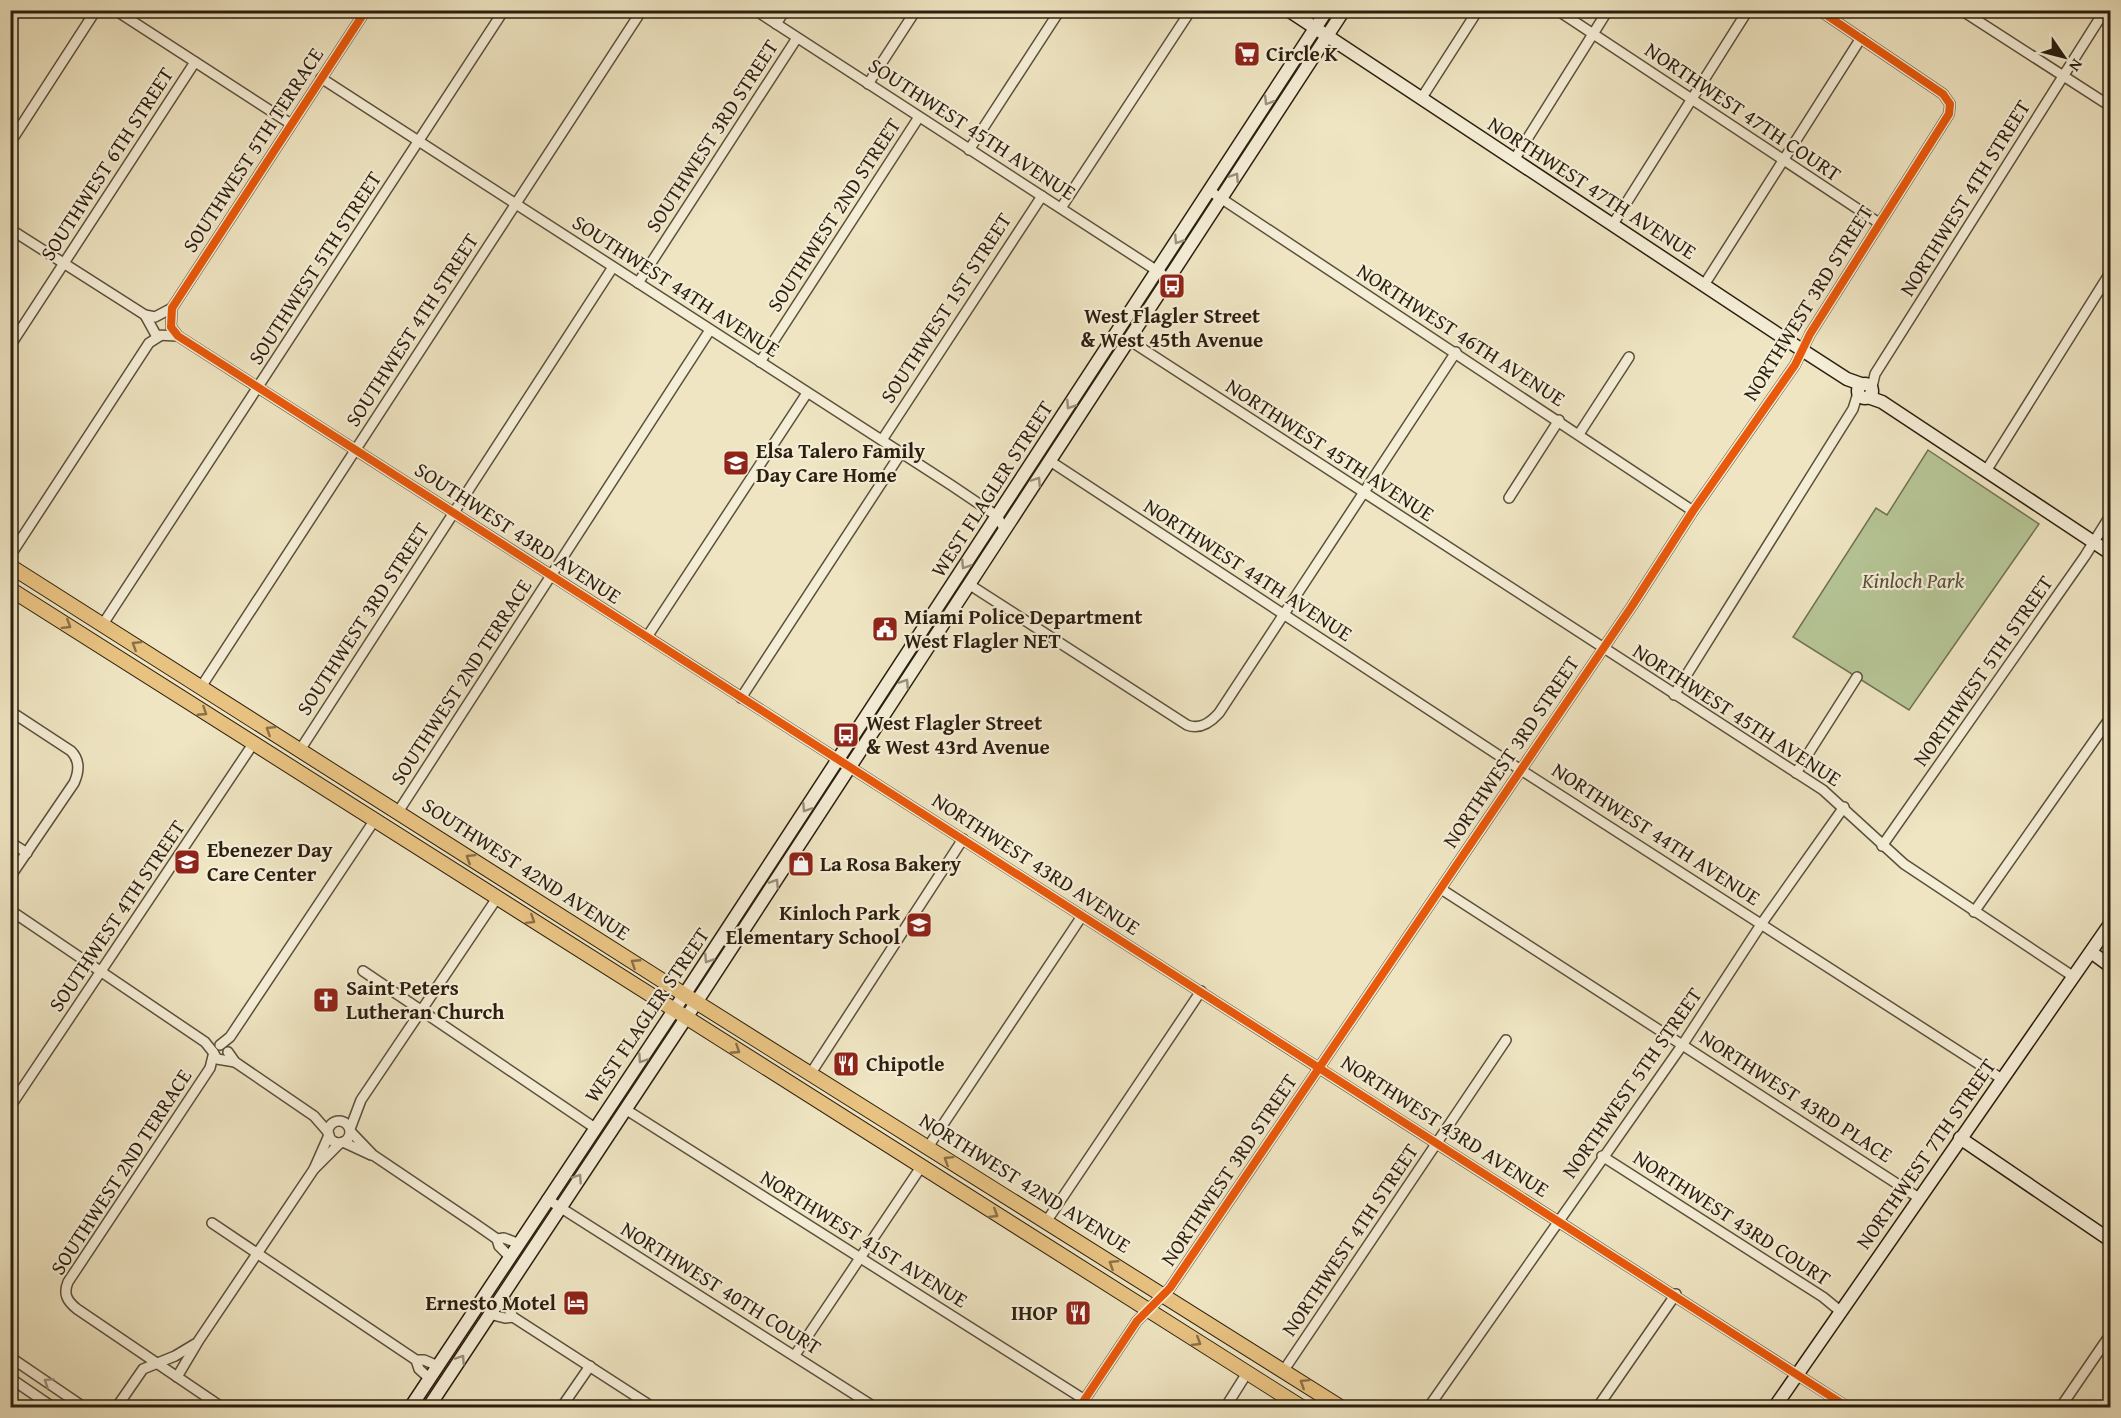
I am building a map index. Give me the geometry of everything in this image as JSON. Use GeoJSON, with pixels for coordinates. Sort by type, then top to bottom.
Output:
{"type":"FeatureCollection","features":[{"type":"Feature","properties":{"kind":"main road","name":"NORTHWEST 47TH AVENUE"},"geometry":{"type":"LineString","coordinates":[[1288,10],[2110,553]]}},
{"type":"Feature","properties":{"kind":"main road","name":"WEST FLAGLER STREET"},"geometry":{"type":"LineString","coordinates":[[690,999],[839,759],[1327,10]]}},
{"type":"Feature","properties":{"kind":"main road","name":"WEST FLAGLER STREET"},"geometry":{"type":"LineString","coordinates":[[410,1407],[595,1128],[680,1014],[851,767],[1344,10]]}},
{"type":"Feature","properties":{"kind":"main road"},"geometry":{"type":"LineString","coordinates":[[1050,435],[1050,461]]}},
{"type":"Feature","properties":{"kind":"main road","name":"SOUTHWEST 42ND AVENUE"},"geometry":{"type":"LineString","coordinates":[[10,566],[690,999]]}},
{"type":"Feature","properties":{"kind":"main road","name":"SOUTHWEST 42ND AVENUE"},"geometry":{"type":"LineString","coordinates":[[13,588],[154,681],[680,1014]]}},
{"type":"Feature","properties":{"kind":"main road"},"geometry":{"type":"LineString","coordinates":[[154,681],[168,675],[185,676]]}},
{"type":"Feature","properties":{"kind":"main road"},"geometry":{"type":"LineString","coordinates":[[371,819],[398,812]]}},
{"type":"Feature","properties":{"kind":"main road"},"geometry":{"type":"LineString","coordinates":[[464,877],[492,885],[508,882]]}},
{"type":"Feature","properties":{"kind":"main road"},"geometry":{"type":"LineString","coordinates":[[497,898],[509,893],[537,900]]}},
{"type":"Feature","properties":{"kind":"main road","name":"NORTHWEST 7TH STREET"},"geometry":{"type":"LineString","coordinates":[[1774,1407],[2110,924]]}},
{"type":"Feature","properties":{"kind":"main road"},"geometry":{"type":"LineString","coordinates":[[2091,952],[2110,966]]}},
{"type":"Feature","properties":{"kind":"main road","name":"NORTHWEST 42ND AVENUE"},"geometry":{"type":"LineString","coordinates":[[690,999],[1342,1407]]}},
{"type":"Feature","properties":{"kind":"main road","name":"WEST FLAGLER STREET"},"geometry":{"type":"LineString","coordinates":[[428,1407],[625,1109],[680,1014]]}},
{"type":"Feature","properties":{"kind":"main road","name":"NORTHWEST 42ND AVENUE"},"geometry":{"type":"LineString","coordinates":[[680,1014],[1303,1407]]}},
{"type":"Feature","properties":{"kind":"main road"},"geometry":{"type":"LineString","coordinates":[[1960,1138],[2110,1240]]}},
{"type":"Feature","properties":{"kind":"main road"},"geometry":{"type":"LineString","coordinates":[[892,1149],[912,1152],[928,1147]]}},
{"type":"Feature","properties":{"kind":"street"},"geometry":{"type":"LineString","coordinates":[[10,143],[96,10]]}},
{"type":"Feature","properties":{"kind":"street"},"geometry":{"type":"LineString","coordinates":[[115,10],[291,124]]}},
{"type":"Feature","properties":{"kind":"street"},"geometry":{"type":"LineString","coordinates":[[353,10],[364,13]]}},
{"type":"Feature","properties":{"kind":"street","name":"SOUTHWEST 5TH STREET"},"geometry":{"type":"LineString","coordinates":[[103,624],[504,10]]}},
{"type":"Feature","properties":{"kind":"street","name":"SOUTHWEST 4TH STREET"},"geometry":{"type":"LineString","coordinates":[[201,687],[642,10]]}},
{"type":"Feature","properties":{"kind":"street","name":"SOUTHWEST 45TH AVENUE"},"geometry":{"type":"LineString","coordinates":[[755,10],[1169,279]]}},
{"type":"Feature","properties":{"kind":"street","name":"SOUTHWEST 3RD STREET"},"geometry":{"type":"LineString","coordinates":[[776,24],[785,10]]}},
{"type":"Feature","properties":{"kind":"street"},"geometry":{"type":"LineString","coordinates":[[868,84],[916,10]]}},
{"type":"Feature","properties":{"kind":"street"},"geometry":{"type":"LineString","coordinates":[[969,150],[1060,10]]}},
{"type":"Feature","properties":{"kind":"street"},"geometry":{"type":"LineString","coordinates":[[1061,208],[1191,10]]}},
{"type":"Feature","properties":{"kind":"street"},"geometry":{"type":"LineString","coordinates":[[1421,99],[1478,10]]}},
{"type":"Feature","properties":{"kind":"street","name":"NORTHWEST 47TH COURT"},"geometry":{"type":"LineString","coordinates":[[1557,10],[1879,223]]}},
{"type":"Feature","properties":{"kind":"street"},"geometry":{"type":"LineString","coordinates":[[1514,160],[1608,10]]}},
{"type":"Feature","properties":{"kind":"street"},"geometry":{"type":"LineString","coordinates":[[1612,224],[1748,10]]}},
{"type":"Feature","properties":{"kind":"street"},"geometry":{"type":"LineString","coordinates":[[1704,285],[1861,38],[1819,10]]}},
{"type":"Feature","properties":{"kind":"street"},"geometry":{"type":"LineString","coordinates":[[1961,10],[2110,106]]}},
{"type":"Feature","properties":{"kind":"street","name":"NORTHWEST 4TH STREET"},"geometry":{"type":"LineString","coordinates":[[1865,390],[2105,10]]}},
{"type":"Feature","properties":{"kind":"street","name":"SOUTHWEST 5TH TERRACE"},"geometry":{"type":"LineString","coordinates":[[10,556],[364,13]]}},
{"type":"Feature","properties":{"kind":"street","name":"SOUTHWEST 3RD STREET"},"geometry":{"type":"LineString","coordinates":[[638,283],[797,38]]}},
{"type":"Feature","properties":{"kind":"street","name":"NORTHWEST 3RD STREET"},"geometry":{"type":"LineString","coordinates":[[1082,1403],[1134,1325],[1162,1296],[1320,1067],[1632,606],[1693,511],[1792,370],[1879,223],[1949,114],[1950,104],[1943,94],[1861,38]]}},
{"type":"Feature","properties":{"kind":"street","name":"SOUTHWEST 6TH STREET"},"geometry":{"type":"LineString","coordinates":[[10,346],[195,62]]}},
{"type":"Feature","properties":{"kind":"street","name":"SOUTHWEST 44TH AVENUE"},"geometry":{"type":"LineString","coordinates":[[321,78],[902,453],[997,516],[1005,530]]}},
{"type":"Feature","properties":{"kind":"street","name":"SOUTHWEST 2ND STREET"},"geometry":{"type":"LineString","coordinates":[[760,362],[919,117]]}},
{"type":"Feature","properties":{"kind":"street","name":"NORTHWEST 46TH AVENUE"},"geometry":{"type":"LineString","coordinates":[[1210,191],[1559,420],[1693,511]]}},
{"type":"Feature","properties":{"kind":"street","name":"SOUTHWEST 1ST STREET"},"geometry":{"type":"LineString","coordinates":[[882,440],[1042,196]]}},
{"type":"Feature","properties":{"kind":"street","name":"SOUTHWEST 43RD AVENUE"},"geometry":{"type":"LineString","coordinates":[[10,229],[161,323],[453,513],[839,759]]}},
{"type":"Feature","properties":{"kind":"street","name":"SOUTHWEST 3RD STREET"},"geometry":{"type":"LineString","coordinates":[[300,750],[613,267]]}},
{"type":"Feature","properties":{"kind":"street"},"geometry":{"type":"LineString","coordinates":[[1986,471],[2110,273]]}},
{"type":"Feature","properties":{"kind":"street"},"geometry":{"type":"LineString","coordinates":[[151,328],[161,323]]}},
{"type":"Feature","properties":{"kind":"street","name":"SOUTHWEST 43RD AVENUE"},"geometry":{"type":"LineString","coordinates":[[151,328],[161,323]]}},
{"type":"Feature","properties":{"kind":"street","name":"SOUTHWEST 5TH TERRACE"},"geometry":{"type":"LineString","coordinates":[[149,344],[151,328]]}},
{"type":"Feature","properties":{"kind":"street","name":"SOUTHWEST 2ND TERRACE"},"geometry":{"type":"LineString","coordinates":[[398,812],[710,330]]}},
{"type":"Feature","properties":{"kind":"street","name":"NORTHWEST 45TH AVENUE"},"geometry":{"type":"LineString","coordinates":[[1129,340],[1362,494],[1796,773],[1844,807],[1882,846],[1904,864],[2074,977]]}},
{"type":"Feature","properties":{"kind":"street"},"geometry":{"type":"LineString","coordinates":[[970,585],[1187,726],[1201,726],[1219,713],[1456,352]]}},
{"type":"Feature","properties":{"kind":"street"},"geometry":{"type":"LineString","coordinates":[[1579,434],[1629,357]]}},
{"type":"Feature","properties":{"kind":"street"},"geometry":{"type":"LineString","coordinates":[[1674,695],[1865,390]]}},
{"type":"Feature","properties":{"kind":"street"},"geometry":{"type":"LineString","coordinates":[[646,637],[807,393]]}},
{"type":"Feature","properties":{"kind":"street"},"geometry":{"type":"LineString","coordinates":[[1509,498],[1559,420]]}},
{"type":"Feature","properties":{"kind":"street"},"geometry":{"type":"LineString","coordinates":[[741,698],[902,453]]}},
{"type":"Feature","properties":{"kind":"street","name":"NORTHWEST 44TH AVENUE"},"geometry":{"type":"LineString","coordinates":[[1050,461],[1521,770],[2002,1078]]}},
{"type":"Feature","properties":{"kind":"street","name":"NORTHWEST 5TH STREET"},"geometry":{"type":"LineString","coordinates":[[1882,846],[2110,516]]}},
{"type":"Feature","properties":{"kind":"street"},"geometry":{"type":"LineString","coordinates":[[1796,773],[1857,676]]}},
{"type":"Feature","properties":{"kind":"street"},"geometry":{"type":"LineString","coordinates":[[10,711],[71,751],[78,763],[74,783],[10,877]]}},
{"type":"Feature","properties":{"kind":"street"},"geometry":{"type":"LineString","coordinates":[[1974,912],[2110,718]]}},
{"type":"Feature","properties":{"kind":"street","name":"SOUTHWEST 4TH STREET"},"geometry":{"type":"LineString","coordinates":[[10,1107],[253,744]]}},
{"type":"Feature","properties":{"kind":"street","name":"NORTHWEST 43RD AVENUE"},"geometry":{"type":"LineString","coordinates":[[839,759],[1849,1407]]}},
{"type":"Feature","properties":{"kind":"street","name":"NORTHWEST 5TH STREET"},"geometry":{"type":"LineString","coordinates":[[1428,1407],[1602,1156],[1683,1044],[1762,923],[1844,807]]}},
{"type":"Feature","properties":{"kind":"street","name":"SOUTHWEST 2ND TERRACE"},"geometry":{"type":"LineString","coordinates":[[157,1363],[77,1309],[66,1297],[68,1282],[371,819]]}},
{"type":"Feature","properties":{"kind":"street"},"geometry":{"type":"LineString","coordinates":[[811,1073],[963,839]]}},
{"type":"Feature","properties":{"kind":"street"},"geometry":{"type":"LineString","coordinates":[[10,842],[27,853]]}},
{"type":"Feature","properties":{"kind":"street","name":"NORTHWEST 43RD PLACE"},"geometry":{"type":"LineString","coordinates":[[1441,889],[1919,1198]]}},
{"type":"Feature","properties":{"kind":"street"},"geometry":{"type":"LineString","coordinates":[[177,1377],[199,1340],[314,1168],[329,1134],[361,1100],[497,898]]}},
{"type":"Feature","properties":{"kind":"street"},"geometry":{"type":"LineString","coordinates":[[10,910],[314,1116],[333,1141],[373,1155]]}},
{"type":"Feature","properties":{"kind":"street"},"geometry":{"type":"LineString","coordinates":[[928,1147],[1082,916]]}},
{"type":"Feature","properties":{"kind":"street"},"geometry":{"type":"LineString","coordinates":[[363,971],[595,1128]]}},
{"type":"Feature","properties":{"kind":"street"},"geometry":{"type":"LineString","coordinates":[[1046,1222],[1201,991]]}},
{"type":"Feature","properties":{"kind":"street","name":"NORTHWEST 4TH STREET"},"geometry":{"type":"LineString","coordinates":[[1284,1370],[1506,1040]]}},
{"type":"Feature","properties":{"kind":"street"},"geometry":{"type":"LineString","coordinates":[[314,1168],[348,1138],[361,1100]]}},
{"type":"Feature","properties":{"kind":"street","name":"NORTHWEST 41ST AVENUE"},"geometry":{"type":"LineString","coordinates":[[625,1109],[859,1257],[1082,1403]]}},
{"type":"Feature","properties":{"kind":"street"},"geometry":{"type":"LineString","coordinates":[[314,1116],[346,1124],[373,1155],[497,1239],[499,1246],[509,1256]]}},
{"type":"Feature","properties":{"kind":"street","name":"NORTHWEST 43RD COURT"},"geometry":{"type":"LineString","coordinates":[[1602,1156],[1823,1297],[1840,1311]]}},
{"type":"Feature","properties":{"kind":"street"},"geometry":{"type":"LineString","coordinates":[[795,1355],[921,1167]]}},
{"type":"Feature","properties":{"kind":"street","name":"NORTHWEST 40TH COURT"},"geometry":{"type":"LineString","coordinates":[[547,1199],[876,1407]]}},
{"type":"Feature","properties":{"kind":"street"},"geometry":{"type":"LineString","coordinates":[[212,1223],[416,1360],[424,1360],[438,1366]]}},
{"type":"Feature","properties":{"kind":"street"},"geometry":{"type":"LineString","coordinates":[[497,1239],[504,1238],[517,1243]]}},
{"type":"Feature","properties":{"kind":"street"},"geometry":{"type":"LineString","coordinates":[[1597,1407],[1676,1294]]}},
{"type":"Feature","properties":{"kind":"street"},"geometry":{"type":"LineString","coordinates":[[502,1295],[513,1317],[654,1407]]}},
{"type":"Feature","properties":{"kind":"street"},"geometry":{"type":"LineString","coordinates":[[489,1314],[505,1318],[513,1317]]}},
{"type":"Feature","properties":{"kind":"street"},"geometry":{"type":"LineString","coordinates":[[2060,1407],[2110,1335]]}},
{"type":"Feature","properties":{"kind":"street"},"geometry":{"type":"LineString","coordinates":[[116,1407],[143,1369],[187,1350],[199,1340]]}},
{"type":"Feature","properties":{"kind":"street"},"geometry":{"type":"LineString","coordinates":[[10,1357],[85,1407]]}},
{"type":"Feature","properties":{"kind":"street"},"geometry":{"type":"LineString","coordinates":[[416,1360],[419,1369],[430,1379]]}},
{"type":"Feature","properties":{"kind":"street"},"geometry":{"type":"LineString","coordinates":[[157,1363],[223,1407]]}},
{"type":"Feature","properties":{"kind":"street"},"geometry":{"type":"LineString","coordinates":[[561,1407],[590,1366]]}},
{"type":"Feature","properties":{"kind":"street"},"geometry":{"type":"LineString","coordinates":[[1225,1407],[1247,1373]]}},
{"type":"Feature","properties":{"kind":"street"},"geometry":{"type":"LineString","coordinates":[[10,1378],[54,1407]]}},
{"type":"Feature","properties":{"kind":"green space","name":"Kinloch Park"},"geometry":{"type":"Polygon","coordinates":[[[1928,450],[2039,524],[1909,710],[1793,637],[1876,508],[1887,515],[1928,450]]]}},
{"type":"Feature","properties":{"kind":"cycle path"},"geometry":{"type":"LineString","coordinates":[[366,10],[172,308],[171,327],[178,336],[1849,1408]]}},
{"type":"Feature","properties":{"kind":"cycle path"},"geometry":{"type":"LineString","coordinates":[[1079,1408],[1137,1321],[1170,1288],[1632,606],[1693,511],[1795,365],[1810,334],[1949,114],[1950,104],[1943,94],[1819,10]]}},
{"type":"Feature","properties":{"kind":"place","name":"Circle K"},"geometry":{"type":"Point","coordinates":[1247,54]}},
{"type":"Feature","properties":{"kind":"place","name":"West Flagler Street & West 45th Avenue"},"geometry":{"type":"Point","coordinates":[1172,286]}},
{"type":"Feature","properties":{"kind":"place","name":"Elsa Talero Family Day Care Home"},"geometry":{"type":"Point","coordinates":[736,463]}},
{"type":"Feature","properties":{"kind":"place","name":"Miami Police Department West Flagler NET"},"geometry":{"type":"Point","coordinates":[885,629]}},
{"type":"Feature","properties":{"kind":"place","name":"West Flagler Street & West 43rd Avenue"},"geometry":{"type":"Point","coordinates":[846,735]}},
{"type":"Feature","properties":{"kind":"place","name":"Ebenezer Day Care Center"},"geometry":{"type":"Point","coordinates":[187,862]}},
{"type":"Feature","properties":{"kind":"place","name":"La Rosa Bakery"},"geometry":{"type":"Point","coordinates":[801,864]}},
{"type":"Feature","properties":{"kind":"place","name":"Kinloch Park Elementary School"},"geometry":{"type":"Point","coordinates":[919,925]}},
{"type":"Feature","properties":{"kind":"place","name":"Saint Peters Lutheran Church"},"geometry":{"type":"Point","coordinates":[326,1000]}},
{"type":"Feature","properties":{"kind":"place","name":"Chipotle"},"geometry":{"type":"Point","coordinates":[846,1064]}},
{"type":"Feature","properties":{"kind":"place","name":"Ernesto Motel"},"geometry":{"type":"Point","coordinates":[576,1303]}},
{"type":"Feature","properties":{"kind":"place","name":"IHOP"},"geometry":{"type":"Point","coordinates":[1078,1313]}}]}
